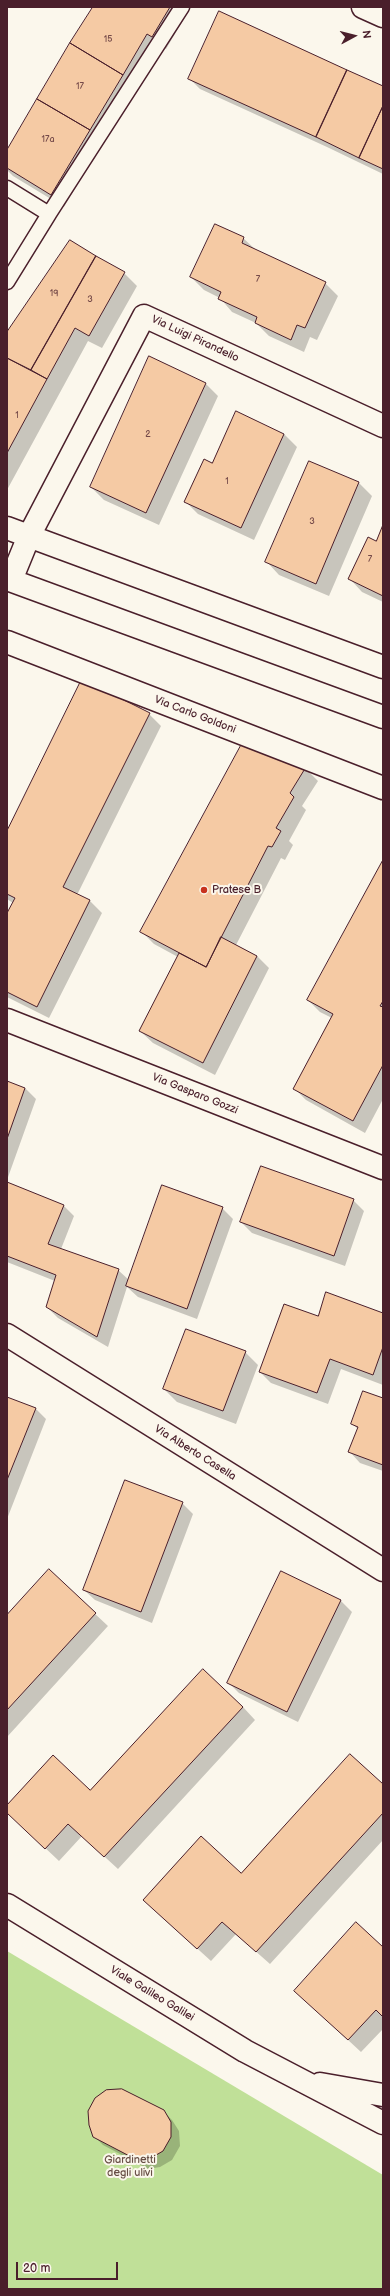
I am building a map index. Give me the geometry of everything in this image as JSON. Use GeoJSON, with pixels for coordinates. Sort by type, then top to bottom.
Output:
{"type":"FeatureCollection","features":[{"type":"Feature","properties":{"kind":"street"},"geometry":{"type":"LineString","coordinates":[[363,7],[383,16]]}},
{"type":"Feature","properties":{"kind":"street","name":"Via Luigi Pirandello"},"geometry":{"type":"LineString","coordinates":[[29,536],[144,316],[383,426]]}},
{"type":"Feature","properties":{"kind":"street"},"geometry":{"type":"LineString","coordinates":[[7,528],[383,667]]}},
{"type":"Feature","properties":{"kind":"street"},"geometry":{"type":"LineString","coordinates":[[29,536],[9,579],[383,716]]}},
{"type":"Feature","properties":{"kind":"street","name":"Via Carlo Goldoni"},"geometry":{"type":"LineString","coordinates":[[7,642],[383,788]]}},
{"type":"Feature","properties":{"kind":"street","name":"Via Gasparo Gozzi"},"geometry":{"type":"LineString","coordinates":[[7,1020],[383,1168]]}},
{"type":"Feature","properties":{"kind":"street","name":"Via Alberto Casella"},"geometry":{"type":"LineString","coordinates":[[7,1335],[383,1570]]}},
{"type":"Feature","properties":{"kind":"street","name":"Viale Galileo Galilei"},"geometry":{"type":"LineString","coordinates":[[7,1905],[245,2051],[383,2123]]}},
{"type":"Feature","properties":{"kind":"street","name":"Viale Galileo Galilei"},"geometry":{"type":"LineString","coordinates":[[300,2081],[383,2095]]}},
{"type":"Feature","properties":{"kind":"lane"},"geometry":{"type":"LineString","coordinates":[[7,282],[182,7]]}},
{"type":"Feature","properties":{"kind":"lane"},"geometry":{"type":"LineString","coordinates":[[7,188],[49,214]]}},
{"type":"Feature","properties":{"kind":"green space","name":"Giardinetti degli ulivi"},"geometry":{"type":"Polygon","coordinates":[[[7,1951],[383,2175],[383,2289],[7,2289],[7,1951]]]}},
{"type":"Feature","properties":{"kind":"building"},"geometry":{"type":"Polygon","coordinates":[[[93,7],[170,7],[152,37],[147,34],[123,75],[70,43],[93,7]]]}},
{"type":"Feature","properties":{"kind":"building"},"geometry":{"type":"Polygon","coordinates":[[[219,11],[347,70],[316,137],[188,79],[219,11]]]}},
{"type":"Feature","properties":{"kind":"building"},"geometry":{"type":"Polygon","coordinates":[[[70,43],[123,75],[90,130],[37,99],[70,43]]]}},
{"type":"Feature","properties":{"kind":"building"},"geometry":{"type":"Polygon","coordinates":[[[347,70],[383,86],[383,106],[359,158],[316,137],[347,70]]]}},
{"type":"Feature","properties":{"kind":"building"},"geometry":{"type":"Polygon","coordinates":[[[37,99],[90,130],[51,195],[7,168],[7,150],[37,99]]]}},
{"type":"Feature","properties":{"kind":"building"},"geometry":{"type":"Polygon","coordinates":[[[383,106],[383,169],[359,158],[383,106]]]}},
{"type":"Feature","properties":{"kind":"building"},"geometry":{"type":"Polygon","coordinates":[[[215,224],[244,237],[242,243],[326,282],[305,328],[297,325],[291,340],[255,323],[257,317],[218,299],[221,292],[190,277],[215,224]]]}},
{"type":"Feature","properties":{"kind":"building"},"geometry":{"type":"Polygon","coordinates":[[[70,240],[96,256],[31,370],[7,358],[7,332],[70,240]]]}},
{"type":"Feature","properties":{"kind":"building"},"geometry":{"type":"Polygon","coordinates":[[[96,256],[125,272],[89,336],[75,328],[47,379],[31,370],[96,256]]]}},
{"type":"Feature","properties":{"kind":"building"},"geometry":{"type":"Polygon","coordinates":[[[149,356],[206,383],[146,513],[90,487],[149,356]]]}},
{"type":"Feature","properties":{"kind":"building"},"geometry":{"type":"Polygon","coordinates":[[[7,358],[47,379],[7,453],[7,358]]]}},
{"type":"Feature","properties":{"kind":"building"},"geometry":{"type":"Polygon","coordinates":[[[236,411],[284,434],[241,528],[184,502],[204,459],[212,463],[236,411]]]}},
{"type":"Feature","properties":{"kind":"building"},"geometry":{"type":"Polygon","coordinates":[[[309,461],[359,482],[316,584],[265,562],[309,461]]]}},
{"type":"Feature","properties":{"kind":"building"},"geometry":{"type":"Polygon","coordinates":[[[383,525],[383,596],[348,579],[368,537],[376,541],[383,525]]]}},
{"type":"Feature","properties":{"kind":"building"},"geometry":{"type":"Polygon","coordinates":[[[82,679],[150,713],[63,887],[90,900],[37,1007],[7,992],[7,913],[15,898],[7,894],[7,831],[82,679]]]}},
{"type":"Feature","properties":{"kind":"building","name":"Pratese B"},"geometry":{"type":"Polygon","coordinates":[[[244,740],[306,767],[290,793],[294,797],[276,828],[281,831],[272,847],[268,846],[206,967],[140,932],[244,740]]]}},
{"type":"Feature","properties":{"kind":"building"},"geometry":{"type":"Polygon","coordinates":[[[383,860],[383,1001],[380,1006],[383,1007],[383,1065],[353,1121],[293,1089],[333,1014],[307,1000],[383,860]]]}},
{"type":"Feature","properties":{"kind":"building"},"geometry":{"type":"Polygon","coordinates":[[[221,937],[257,956],[203,1063],[139,1031],[179,953],[206,967],[221,937]]]}},
{"type":"Feature","properties":{"kind":"building"},"geometry":{"type":"Polygon","coordinates":[[[7,1081],[25,1088],[7,1139],[7,1081]]]}},
{"type":"Feature","properties":{"kind":"building"},"geometry":{"type":"Polygon","coordinates":[[[261,1166],[354,1199],[334,1256],[240,1222],[261,1166]]]}},
{"type":"Feature","properties":{"kind":"building"},"geometry":{"type":"Polygon","coordinates":[[[7,1182],[64,1205],[48,1244],[119,1269],[97,1337],[46,1307],[56,1275],[7,1256],[7,1182]]]}},
{"type":"Feature","properties":{"kind":"building"},"geometry":{"type":"Polygon","coordinates":[[[162,1185],[223,1207],[187,1309],[126,1286],[162,1185]]]}},
{"type":"Feature","properties":{"kind":"building"},"geometry":{"type":"Polygon","coordinates":[[[326,1292],[383,1313],[383,1347],[373,1375],[330,1359],[317,1393],[259,1372],[284,1304],[318,1316],[326,1292]]]}},
{"type":"Feature","properties":{"kind":"building"},"geometry":{"type":"Polygon","coordinates":[[[186,1329],[246,1351],[223,1411],[163,1389],[186,1329]]]}},
{"type":"Feature","properties":{"kind":"building"},"geometry":{"type":"Polygon","coordinates":[[[363,1391],[383,1398],[383,1465],[348,1452],[358,1427],[351,1424],[363,1391]]]}},
{"type":"Feature","properties":{"kind":"building"},"geometry":{"type":"Polygon","coordinates":[[[7,1397],[36,1408],[7,1480],[7,1397]]]}},
{"type":"Feature","properties":{"kind":"building"},"geometry":{"type":"Polygon","coordinates":[[[125,1480],[183,1502],[141,1612],[83,1590],[125,1480]]]}},
{"type":"Feature","properties":{"kind":"building"},"geometry":{"type":"Polygon","coordinates":[[[49,1569],[96,1613],[7,1710],[7,1615],[49,1569]]]}},
{"type":"Feature","properties":{"kind":"building"},"geometry":{"type":"Polygon","coordinates":[[[281,1571],[341,1600],[287,1712],[227,1683],[281,1571]]]}},
{"type":"Feature","properties":{"kind":"building"},"geometry":{"type":"Polygon","coordinates":[[[203,1669],[243,1707],[104,1857],[68,1824],[45,1849],[7,1813],[7,1805],[53,1755],[90,1790],[203,1669]]]}},
{"type":"Feature","properties":{"kind":"building"},"geometry":{"type":"Polygon","coordinates":[[[350,1754],[383,1784],[383,1813],[256,1952],[222,1922],[197,1949],[143,1900],[201,1836],[241,1873],[350,1754]]]}},
{"type":"Feature","properties":{"kind":"building"},"geometry":{"type":"Polygon","coordinates":[[[356,1922],[383,1947],[383,2017],[376,2010],[348,2040],[294,1991],[356,1922]]]}},
{"type":"Feature","properties":{"kind":"building"},"geometry":{"type":"Polygon","coordinates":[[[122,2089],[164,2110],[171,2122],[171,2137],[163,2151],[151,2158],[139,2161],[93,2137],[89,2125],[88,2111],[95,2098],[106,2090],[122,2089]]]}},
{"type":"Feature","properties":{"kind":"place","name":"Pratese B"},"geometry":{"type":"Point","coordinates":[204,890]}}]}
